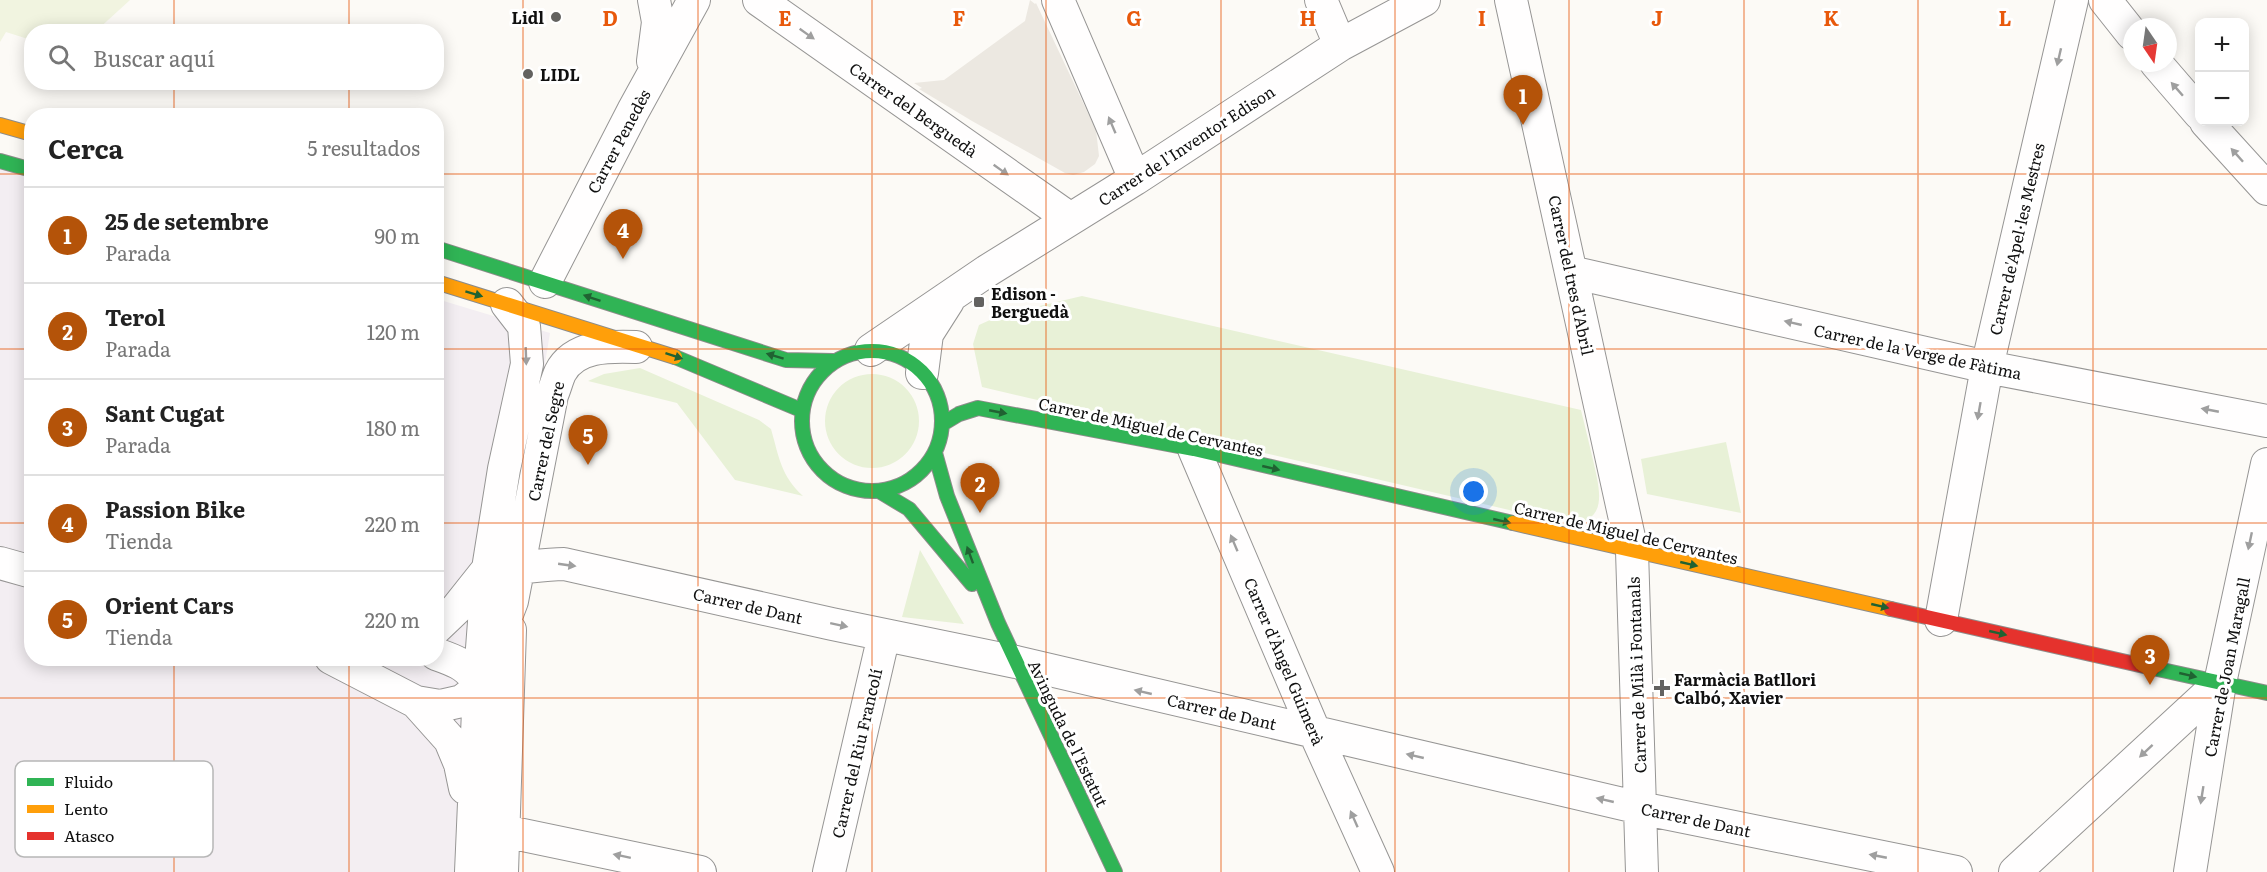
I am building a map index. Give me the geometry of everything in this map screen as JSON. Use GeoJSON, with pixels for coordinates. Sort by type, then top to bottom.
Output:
{"type":"FeatureCollection","features":[{"type":"Feature","properties":{"kind":"main road"},"geometry":{"type":"LineString","coordinates":[[0,125],[24,132]]}},
{"type":"Feature","properties":{"kind":"main road"},"geometry":{"type":"LineString","coordinates":[[0,161],[24,168]]}},
{"type":"Feature","properties":{"kind":"main road"},"geometry":{"type":"LineString","coordinates":[[444,250],[786,360],[833,362]]}},
{"type":"Feature","properties":{"kind":"main road"},"geometry":{"type":"LineString","coordinates":[[444,284],[714,371],[801,410]]}},
{"type":"Feature","properties":{"kind":"main road"},"geometry":{"type":"LineString","coordinates":[[871,350],[897,355],[918,367],[937,392],[944,423],[934,453],[913,478],[879,491],[855,490],[833,480],[820,470],[807,450],[802,435],[801,410],[813,381],[833,362],[846,355],[871,350]]}},
{"type":"Feature","properties":{"kind":"main road","name":"Carrer de Miguel de Cervantes"},"geometry":{"type":"LineString","coordinates":[[944,423],[959,414],[978,408],[1194,449],[1632,551],[2267,693]]}},
{"type":"Feature","properties":{"kind":"main road","name":"Avinguda de l'Estatut"},"geometry":{"type":"LineString","coordinates":[[934,453],[940,482],[992,609],[1115,872]]}},
{"type":"Feature","properties":{"kind":"main road","name":"Avinguda de l'Estatut"},"geometry":{"type":"LineString","coordinates":[[879,491],[909,509],[992,609]]}},
{"type":"Feature","properties":{"kind":"street"},"geometry":{"type":"LineString","coordinates":[[642,95],[656,53],[658,22],[654,0]]}},
{"type":"Feature","properties":{"kind":"street","name":"Carrer Penedès"},"geometry":{"type":"LineString","coordinates":[[545,282],[694,0]]}},
{"type":"Feature","properties":{"kind":"street","name":"Carrer del Berguedà"},"geometry":{"type":"LineString","coordinates":[[759,0],[1069,218]]}},
{"type":"Feature","properties":{"kind":"street"},"geometry":{"type":"LineString","coordinates":[[1058,0],[1135,179]]}},
{"type":"Feature","properties":{"kind":"street"},"geometry":{"type":"LineString","coordinates":[[1321,0],[1340,45]]}},
{"type":"Feature","properties":{"kind":"street","name":"Carrer de l'Inventor Edison"},"geometry":{"type":"LineString","coordinates":[[871,350],[1069,218],[1135,179],[1340,45],[1424,0]]}},
{"type":"Feature","properties":{"kind":"street","name":"Carrer del tres d'Abril"},"geometry":{"type":"LineString","coordinates":[[1511,0],[1632,551]]}},
{"type":"Feature","properties":{"kind":"street","name":"Carrer de'Apel·les Mestres"},"geometry":{"type":"LineString","coordinates":[[1941,620],[1987,367],[2072,0]]}},
{"type":"Feature","properties":{"kind":"street"},"geometry":{"type":"LineString","coordinates":[[2105,0],[2123,23]]}},
{"type":"Feature","properties":{"kind":"street"},"geometry":{"type":"LineString","coordinates":[[2164,72],[2195,109]]}},
{"type":"Feature","properties":{"kind":"street"},"geometry":{"type":"LineString","coordinates":[[2210,126],[2267,189]]}},
{"type":"Feature","properties":{"kind":"street","name":"Carrer de la Verge de Fàtima"},"geometry":{"type":"LineString","coordinates":[[1571,272],[1987,367],[2267,421]]}},
{"type":"Feature","properties":{"kind":"street","name":"Carrer de l'Inventor Edison"},"geometry":{"type":"LineString","coordinates":[[922,373],[927,334],[951,296]]}},
{"type":"Feature","properties":{"kind":"street","name":"Carrer del Segre"},"geometry":{"type":"LineString","coordinates":[[471,872],[478,688],[488,569],[504,469],[527,364],[524,326],[507,304]]}},
{"type":"Feature","properties":{"kind":"street","name":"Carrer del Segre"},"geometry":{"type":"LineString","coordinates":[[478,688],[512,601],[552,395],[561,371],[577,355],[597,347],[645,347]]}},
{"type":"Feature","properties":{"kind":"street","name":"Carrer d'Àngel Guimerà"},"geometry":{"type":"LineString","coordinates":[[1194,449],[1315,733],[1378,872]]}},
{"type":"Feature","properties":{"kind":"street","name":"Carrer de Joan Maragall"},"geometry":{"type":"LineString","coordinates":[[2190,872],[2220,683],[2267,464]]}},
{"type":"Feature","properties":{"kind":"street","name":"Carrer de Milà i Fontanals"},"geometry":{"type":"LineString","coordinates":[[1632,551],[1642,872]]}},
{"type":"Feature","properties":{"kind":"street"},"geometry":{"type":"LineString","coordinates":[[0,563],[24,570]]}},
{"type":"Feature","properties":{"kind":"street","name":"Carrer de Dant"},"geometry":{"type":"LineString","coordinates":[[488,569],[519,569],[564,564],[1016,662],[1640,808],[1956,872]]}},
{"type":"Feature","properties":{"kind":"street","name":"Carrer del Segre"},"geometry":{"type":"LineString","coordinates":[[444,620],[457,608],[488,569]]}},
{"type":"Feature","properties":{"kind":"street","name":"Carrer del Segre"},"geometry":{"type":"LineString","coordinates":[[502,872],[512,601]]}},
{"type":"Feature","properties":{"kind":"street","name":"Carrer del Riu Francolí"},"geometry":{"type":"LineString","coordinates":[[829,872],[884,634]]}},
{"type":"Feature","properties":{"kind":"street","name":"Carrer del Segre"},"geometry":{"type":"LineString","coordinates":[[444,657],[466,668],[487,699],[492,714],[493,735],[505,787]]}},
{"type":"Feature","properties":{"kind":"street"},"geometry":{"type":"LineString","coordinates":[[346,666],[416,702],[440,706],[462,701],[478,688]]}},
{"type":"Feature","properties":{"kind":"street"},"geometry":{"type":"LineString","coordinates":[[2015,872],[2220,683]]}},
{"type":"Feature","properties":{"kind":"street","name":"Carrer del Segre"},"geometry":{"type":"LineString","coordinates":[[416,702],[450,740],[460,764],[472,835]]}},
{"type":"Feature","properties":{"kind":"street"},"geometry":{"type":"LineString","coordinates":[[504,831],[700,872]]}},
{"type":"Feature","properties":{"kind":"shaded area"},"geometry":{"type":"Polygon","coordinates":[[[1030,0],[1036,3],[1096,130],[1099,156],[1095,164],[1084,172],[1073,175],[1065,173],[972,121],[919,89],[922,88],[914,83],[944,80],[1025,21],[1030,0]]]}},
{"type":"Feature","properties":{"kind":"shaded area"},"geometry":{"type":"Polygon","coordinates":[[[0,168],[24,176],[24,666],[444,666],[444,301],[550,333],[487,713],[483,872],[0,872],[0,168]]]}},
{"type":"Feature","properties":{"kind":"green space"},"geometry":{"type":"Polygon","coordinates":[[[0,0],[130,0],[104,24],[24,24],[24,38],[6,32],[0,42],[0,0]]]}},
{"type":"Feature","properties":{"kind":"green space"},"geometry":{"type":"Polygon","coordinates":[[[1082,296],[1581,410],[1598,483],[1598,504],[1595,512],[1589,518],[1579,522],[1565,523],[982,387],[973,344],[979,325],[1001,315],[1082,296]]]}},
{"type":"Feature","properties":{"kind":"green space"},"geometry":{"type":"Polygon","coordinates":[[[640,368],[759,420],[771,429],[785,473],[803,496],[735,480],[677,403],[588,381],[604,374],[640,368]]]}},
{"type":"Feature","properties":{"kind":"green space"},"geometry":{"type":"Polygon","coordinates":[[[872,374],[890,378],[905,388],[915,403],[919,421],[915,439],[905,454],[890,464],[872,468],[854,464],[839,454],[829,439],[825,421],[829,403],[839,388],[854,378],[872,374]]]}},
{"type":"Feature","properties":{"kind":"green space"},"geometry":{"type":"Polygon","coordinates":[[[1726,442],[1741,513],[1647,494],[1641,459],[1726,442]]]}},
{"type":"Feature","properties":{"kind":"green space"},"geometry":{"type":"Polygon","coordinates":[[[920,550],[964,624],[902,617],[920,550]]]}},
{"type":"Feature","properties":{"kind":"traffic: fast"},"geometry":{"type":"LineString","coordinates":[[0,161],[24,168]]}},
{"type":"Feature","properties":{"kind":"traffic: fast"},"geometry":{"type":"LineString","coordinates":[[444,251],[786,360],[833,361]]}},
{"type":"Feature","properties":{"kind":"traffic: fast"},"geometry":{"type":"LineString","coordinates":[[872,351],[899,356],[922,371],[937,394],[942,421],[937,448],[922,471],[899,486],[872,491],[845,486],[822,471],[807,448],[802,421],[807,394],[822,371],[845,356],[872,351]]}},
{"type":"Feature","properties":{"kind":"traffic: fast"},"geometry":{"type":"LineString","coordinates":[[675,357],[801,410]]}},
{"type":"Feature","properties":{"kind":"traffic: fast"},"geometry":{"type":"LineString","coordinates":[[944,423],[959,414],[978,408],[1194,449],[1513,523]]}},
{"type":"Feature","properties":{"kind":"traffic: fast"},"geometry":{"type":"LineString","coordinates":[[935,453],[947,496],[998,623],[1115,872]]}},
{"type":"Feature","properties":{"kind":"traffic: fast"},"geometry":{"type":"LineString","coordinates":[[879,491],[909,509],[972,584]]}},
{"type":"Feature","properties":{"kind":"traffic: fast"},"geometry":{"type":"LineString","coordinates":[[2153,668],[2267,693]]}},
{"type":"Feature","properties":{"kind":"traffic: slow"},"geometry":{"type":"LineString","coordinates":[[0,125],[24,132]]}},
{"type":"Feature","properties":{"kind":"traffic: slow"},"geometry":{"type":"LineString","coordinates":[[444,285],[675,357]]}},
{"type":"Feature","properties":{"kind":"traffic: slow"},"geometry":{"type":"LineString","coordinates":[[1513,523],[1891,609]]}},
{"type":"Feature","properties":{"kind":"traffic: jam"},"geometry":{"type":"LineString","coordinates":[[1891,609],[2153,668]]}},
{"type":"Feature","properties":{"kind":"place","name":"Lidl"},"geometry":{"type":"Point","coordinates":[556,17]}},
{"type":"Feature","properties":{"kind":"place","name":"LIDL"},"geometry":{"type":"Point","coordinates":[528,74]}},
{"type":"Feature","properties":{"kind":"place","name":"25 de setembre"},"geometry":{"type":"Point","coordinates":[1523,125]}},
{"type":"Feature","properties":{"kind":"place","name":"Passion Bike"},"geometry":{"type":"Point","coordinates":[623,259]}},
{"type":"Feature","properties":{"kind":"place","name":"Edison - Berguedà"},"geometry":{"type":"Point","coordinates":[979,302]}},
{"type":"Feature","properties":{"kind":"place","name":"Orient Cars"},"geometry":{"type":"Point","coordinates":[588,465]}},
{"type":"Feature","properties":{"kind":"place","name":"Terol"},"geometry":{"type":"Point","coordinates":[980,513]}},
{"type":"Feature","properties":{"kind":"place","name":"Sant Cugat"},"geometry":{"type":"Point","coordinates":[2150,685]}},
{"type":"Feature","properties":{"kind":"place","name":"Farmàcia Batllori Calbó, Xavier"},"geometry":{"type":"Point","coordinates":[1662,688]}}]}
